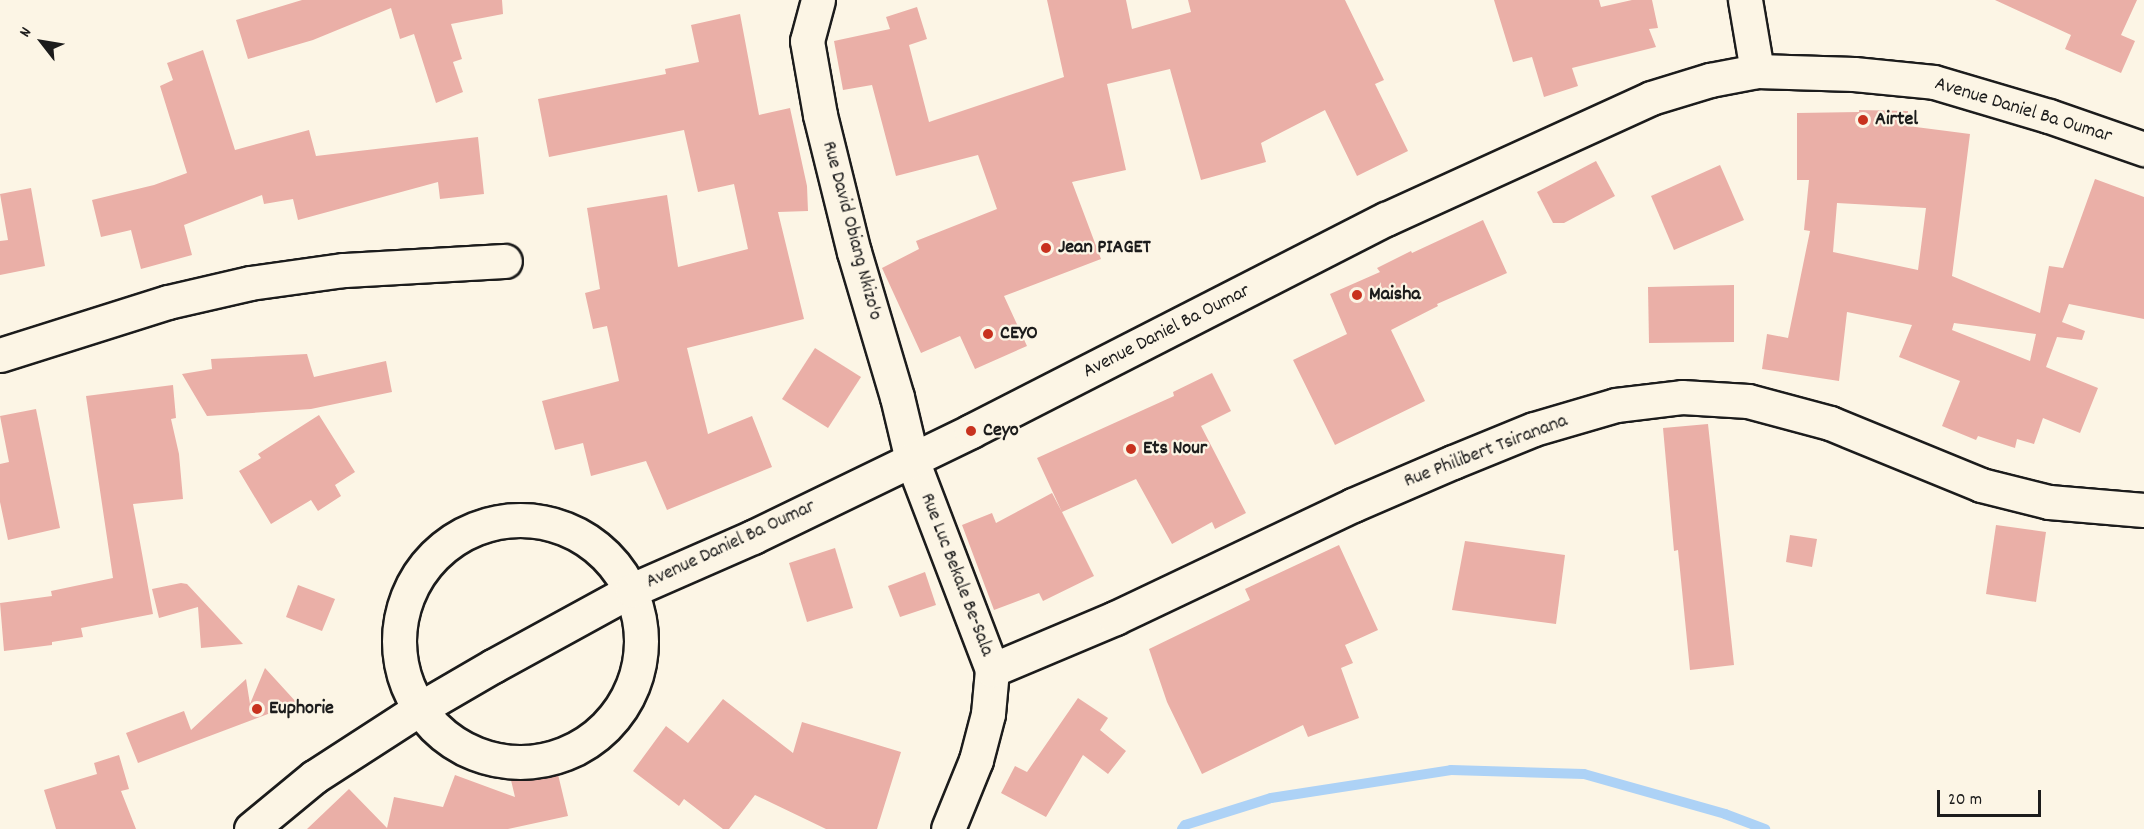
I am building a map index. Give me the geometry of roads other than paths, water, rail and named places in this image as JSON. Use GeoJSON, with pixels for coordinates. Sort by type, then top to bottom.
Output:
{"type":"FeatureCollection","features":[{"type":"Feature","properties":{"kind":"street","name":"Rue David Obiang Nkizo'o"},"geometry":{"type":"LineString","coordinates":[[818,0],[807,41],[820,115],[854,252],[897,397],[912,460]]}},
{"type":"Feature","properties":{"kind":"street"},"geometry":{"type":"LineString","coordinates":[[1745,0],[1757,71]]}},
{"type":"Feature","properties":{"kind":"street","name":"Avenue Daniel Ba Oumar"},"geometry":{"type":"LineString","coordinates":[[252,829],[314,777],[419,710],[493,666],[632,590],[753,537],[912,460],[1386,219],[1651,98],[1710,80],[1757,71],[1843,73],[1934,82],[2049,116],[2144,149]]}},
{"type":"Feature","properties":{"kind":"street"},"geometry":{"type":"LineString","coordinates":[[0,355],[146,309],[250,283],[344,270],[505,261]]}},
{"type":"Feature","properties":{"kind":"street","name":"Rue Philibert Tsiranana"},"geometry":{"type":"LineString","coordinates":[[992,670],[1115,618],[1353,505],[1453,462],[1534,429],[1616,405],[1682,397],[1748,401],[1830,423],[1981,485],[2049,502],[2144,510]]}},
{"type":"Feature","properties":{"kind":"street","name":"Rue Luc Bekale Be-Sala"},"geometry":{"type":"LineString","coordinates":[[912,460],[992,670],[988,714],[976,760],[948,829]]}},
{"type":"Feature","properties":{"kind":"street"},"geometry":{"type":"LineString","coordinates":[[528,519],[570,530],[607,554],[632,590],[643,641],[632,692],[601,733],[555,759],[504,763],[456,746],[419,710],[401,668],[400,624],[415,581],[444,546],[483,525],[528,519]]}},
{"type":"Feature","properties":{"kind":"waterway"},"geometry":{"type":"LineString","coordinates":[[1182,829],[1185,825],[1271,798],[1451,770],[1584,774],[1725,814],[1765,829]]}},
{"type":"Feature","properties":{"kind":"place","name":"Airtel"},"geometry":{"type":"Point","coordinates":[1863,120]}},
{"type":"Feature","properties":{"kind":"place","name":"Jean PIAGET"},"geometry":{"type":"Point","coordinates":[1046,248]}},
{"type":"Feature","properties":{"kind":"place","name":"Maisha"},"geometry":{"type":"Point","coordinates":[1357,295]}},
{"type":"Feature","properties":{"kind":"place","name":"CEYO"},"geometry":{"type":"Point","coordinates":[988,334]}},
{"type":"Feature","properties":{"kind":"place","name":"Ceyo"},"geometry":{"type":"Point","coordinates":[971,431]}},
{"type":"Feature","properties":{"kind":"place","name":"Ets Nour"},"geometry":{"type":"Point","coordinates":[1131,449]}},
{"type":"Feature","properties":{"kind":"place","name":"Euphorie"},"geometry":{"type":"Point","coordinates":[257,709]}}]}
